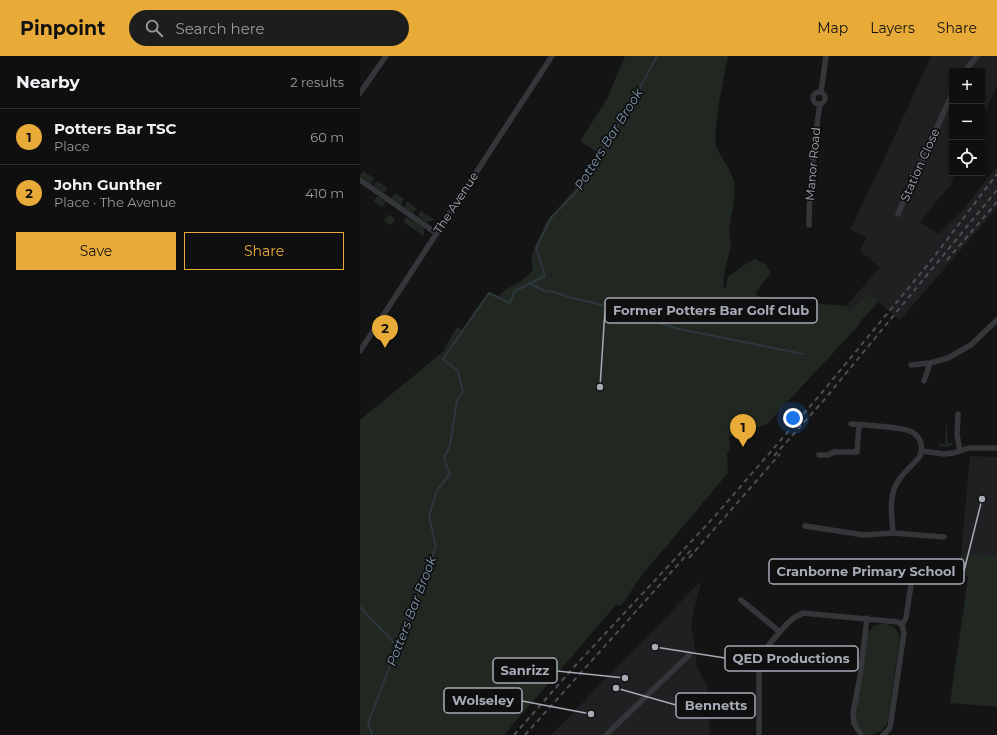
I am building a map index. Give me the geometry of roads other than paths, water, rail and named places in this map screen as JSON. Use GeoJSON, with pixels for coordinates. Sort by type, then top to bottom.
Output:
{"type":"FeatureCollection","features":[{"type":"Feature","properties":{"kind":"street"},"geometry":{"type":"LineString","coordinates":[[360,93],[386,56]]}},
{"type":"Feature","properties":{"kind":"street","name":"The Avenue"},"geometry":{"type":"LineString","coordinates":[[360,351],[552,56]]}},
{"type":"Feature","properties":{"kind":"street","name":"Manor Road"},"geometry":{"type":"LineString","coordinates":[[821,92],[826,56]]}},
{"type":"Feature","properties":{"kind":"street"},"geometry":{"type":"LineString","coordinates":[[967,68],[977,56]]}},
{"type":"Feature","properties":{"kind":"street","name":"Manor Road"},"geometry":{"type":"LineString","coordinates":[[820,104],[816,102],[813,97],[817,92],[821,92]]}},
{"type":"Feature","properties":{"kind":"street","name":"Manor Road"},"geometry":{"type":"LineString","coordinates":[[809,225],[810,196],[820,104],[825,99],[825,96],[821,92]]}},
{"type":"Feature","properties":{"kind":"street","name":"Station Close"},"geometry":{"type":"LineString","coordinates":[[898,214],[949,101]]}},
{"type":"Feature","properties":{"kind":"street"},"geometry":{"type":"LineString","coordinates":[[360,180],[436,233]]}},
{"type":"Feature","properties":{"kind":"street"},"geometry":{"type":"LineString","coordinates":[[911,365],[930,363],[948,358],[971,345],[997,320]]}},
{"type":"Feature","properties":{"kind":"street"},"geometry":{"type":"LineString","coordinates":[[924,381],[930,363]]}},
{"type":"Feature","properties":{"kind":"street"},"geometry":{"type":"LineString","coordinates":[[958,414],[957,435],[960,451]]}},
{"type":"Feature","properties":{"kind":"street"},"geometry":{"type":"LineString","coordinates":[[851,424],[905,430],[911,432],[920,440],[922,451],[920,456],[902,475],[895,487],[891,502],[892,533]]}},
{"type":"Feature","properties":{"kind":"street"},"geometry":{"type":"LineString","coordinates":[[819,455],[828,455],[834,452],[857,452],[859,425]]}},
{"type":"Feature","properties":{"kind":"street"},"geometry":{"type":"LineString","coordinates":[[922,451],[944,454],[977,447],[997,448]]}},
{"type":"Feature","properties":{"kind":"street"},"geometry":{"type":"LineString","coordinates":[[806,526],[864,535],[892,533],[944,537]]}},
{"type":"Feature","properties":{"kind":"street"},"geometry":{"type":"LineString","coordinates":[[883,735],[890,728],[904,633],[902,625],[906,618],[913,571]]}},
{"type":"Feature","properties":{"kind":"street"},"geometry":{"type":"LineString","coordinates":[[741,600],[780,632]]}},
{"type":"Feature","properties":{"kind":"street"},"geometry":{"type":"LineString","coordinates":[[759,735],[759,660],[761,655],[780,632],[795,617],[804,613],[867,618],[898,622],[902,625]]}},
{"type":"Feature","properties":{"kind":"street"},"geometry":{"type":"LineString","coordinates":[[861,735],[854,723],[853,712],[860,676],[867,618]]}},
{"type":"Feature","properties":{"kind":"street"},"geometry":{"type":"LineString","coordinates":[[606,735],[688,655]]}},
{"type":"Feature","properties":{"kind":"waterway","name":"Potters Bar Brook"},"geometry":{"type":"LineString","coordinates":[[372,735],[368,723],[436,547],[429,516],[437,490],[450,474],[444,459],[450,445],[457,400],[463,392],[458,371],[443,359],[489,293],[510,303],[515,291],[545,276],[536,248],[551,218],[577,191],[629,108],[657,56]]}},
{"type":"Feature","properties":{"kind":"waterway"},"geometry":{"type":"LineString","coordinates":[[529,283],[545,291],[594,303],[679,329],[803,354]]}},
{"type":"Feature","properties":{"kind":"waterway"},"geometry":{"type":"LineString","coordinates":[[360,607],[398,647]]}},
{"type":"Feature","properties":{"kind":"railway"},"geometry":{"type":"LineString","coordinates":[[514,735],[574,667],[715,516],[819,396],[930,262],[997,174]]}},
{"type":"Feature","properties":{"kind":"railway"},"geometry":{"type":"LineString","coordinates":[[774,456],[824,400],[997,190]]}},
{"type":"Feature","properties":{"kind":"railway"},"geometry":{"type":"LineString","coordinates":[[947,260],[997,202]]}},
{"type":"Feature","properties":{"kind":"railway"},"geometry":{"type":"LineString","coordinates":[[689,558],[780,454]]}},
{"type":"Feature","properties":{"kind":"railway"},"geometry":{"type":"LineString","coordinates":[[525,735],[691,550]]}},
{"type":"Feature","properties":{"kind":"place","name":"John Gunther"},"geometry":{"type":"Point","coordinates":[385,348]}},
{"type":"Feature","properties":{"kind":"place","name":"Former Potters Bar Golf Club"},"geometry":{"type":"Point","coordinates":[600,387]}},
{"type":"Feature","properties":{"kind":"place","name":"Potters Bar TSC"},"geometry":{"type":"Point","coordinates":[743,447]}},
{"type":"Feature","properties":{"kind":"place","name":"Cranborne Primary School"},"geometry":{"type":"Point","coordinates":[982,499]}},
{"type":"Feature","properties":{"kind":"place","name":"QED Productions"},"geometry":{"type":"Point","coordinates":[655,647]}},
{"type":"Feature","properties":{"kind":"place","name":"Sanrizz"},"geometry":{"type":"Point","coordinates":[625,678]}},
{"type":"Feature","properties":{"kind":"place","name":"Bennetts"},"geometry":{"type":"Point","coordinates":[616,688]}},
{"type":"Feature","properties":{"kind":"place","name":"Wolseley"},"geometry":{"type":"Point","coordinates":[591,714]}}]}
